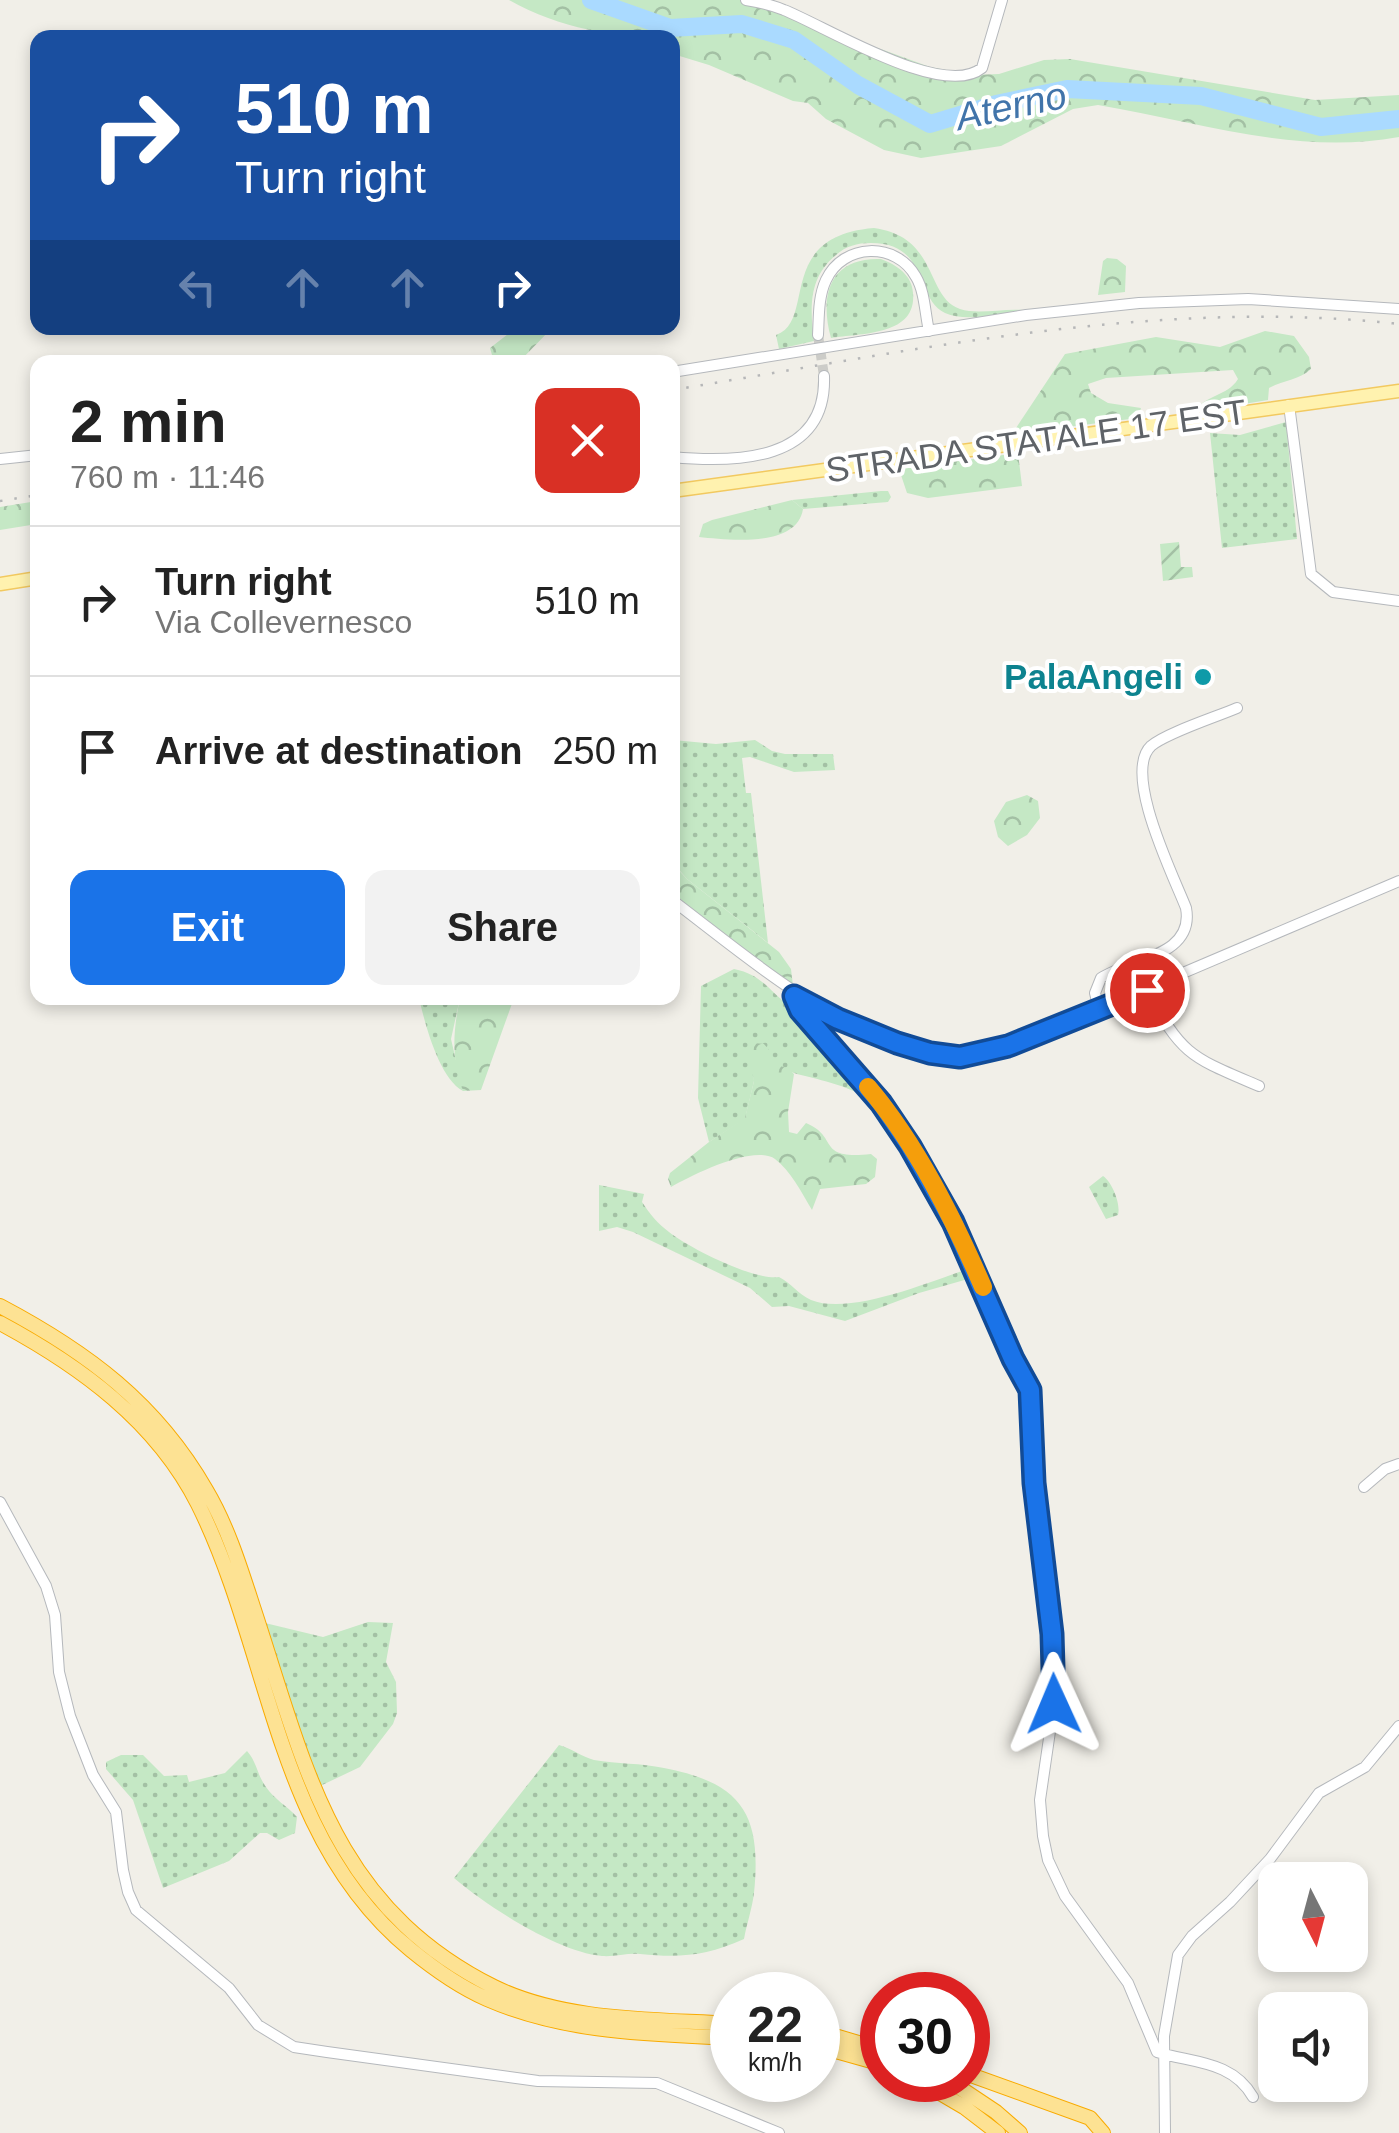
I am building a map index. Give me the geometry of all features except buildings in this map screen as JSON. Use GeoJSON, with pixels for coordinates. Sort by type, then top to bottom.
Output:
{"type":"FeatureCollection","features":[{"type":"Feature","properties":{"kind":"highway"},"geometry":{"type":"LineString","coordinates":[[0,1306],[58,1337],[116,1380],[184,1454],[208,1494],[240,1568],[310,1784],[366,1885],[408,1931],[441,1956],[496,1988],[556,2008],[622,2018],[710,2023]]}},
{"type":"Feature","properties":{"kind":"highway"},"geometry":{"type":"LineString","coordinates":[[0,1323],[55,1352],[108,1392],[173,1464],[197,1502],[226,1569],[296,1787],[351,1889],[397,1938],[431,1966],[485,1999],[554,2022],[622,2033],[710,2037]]}},
{"type":"Feature","properties":{"kind":"highway"},"geometry":{"type":"LineString","coordinates":[[990,2082],[1090,2118],[1103,2133]]}},
{"type":"Feature","properties":{"kind":"highway"},"geometry":{"type":"LineString","coordinates":[[957,2102],[998,2133]]}},
{"type":"Feature","properties":{"kind":"highway"},"geometry":{"type":"LineString","coordinates":[[981,2102],[1020,2133]]}},
{"type":"Feature","properties":{"kind":"main road","name":"STRADA STATALE 17 EST"},"geometry":{"type":"LineString","coordinates":[[680,490],[1399,391]]}},
{"type":"Feature","properties":{"kind":"main road"},"geometry":{"type":"LineString","coordinates":[[0,584],[30,579]]}},
{"type":"Feature","properties":{"kind":"street"},"geometry":{"type":"LineString","coordinates":[[746,0],[780,8],[867,50],[934,74],[957,77],[978,73],[982,68],[1002,0]]}},
{"type":"Feature","properties":{"kind":"street"},"geometry":{"type":"LineString","coordinates":[[818,335],[822,292],[828,275],[848,256],[872,250],[894,256],[914,273],[928,331]]}},
{"type":"Feature","properties":{"kind":"street"},"geometry":{"type":"LineString","coordinates":[[680,371],[1078,308],[1196,299],[1307,301],[1399,309]]}},
{"type":"Feature","properties":{"kind":"street"},"geometry":{"type":"LineString","coordinates":[[680,457],[756,455],[787,447],[802,435],[818,411],[824,376]]}},
{"type":"Feature","properties":{"kind":"street"},"geometry":{"type":"LineString","coordinates":[[1289,406],[1311,574],[1333,592],[1399,601]]}},
{"type":"Feature","properties":{"kind":"street"},"geometry":{"type":"LineString","coordinates":[[0,459],[30,456]]}},
{"type":"Feature","properties":{"kind":"street"},"geometry":{"type":"LineString","coordinates":[[1100,1009],[1096,992],[1102,978],[1174,945],[1187,925],[1186,908],[1145,796],[1142,772],[1146,753],[1155,744],[1236,708]]}},
{"type":"Feature","properties":{"kind":"street"},"geometry":{"type":"LineString","coordinates":[[680,906],[794,994],[860,1029],[921,1051],[953,1057],[1000,1049],[1399,881]]}},
{"type":"Feature","properties":{"kind":"street"},"geometry":{"type":"LineString","coordinates":[[1147,990],[1170,1033],[1190,1054],[1258,1086]]}},
{"type":"Feature","properties":{"kind":"street"},"geometry":{"type":"LineString","coordinates":[[794,994],[800,1010],[881,1103],[916,1156],[963,1242],[1030,1390],[1034,1483],[1055,1672],[1040,1800],[1048,1860],[1065,1896],[1128,1983],[1154,2046],[1164,2054],[1182,2056],[1235,2076],[1253,2097]]}},
{"type":"Feature","properties":{"kind":"street"},"geometry":{"type":"LineString","coordinates":[[1364,1486],[1399,1464]]}},
{"type":"Feature","properties":{"kind":"street"},"geometry":{"type":"LineString","coordinates":[[0,1502],[46,1586],[55,1615],[59,1672],[70,1716],[94,1775],[116,1812],[123,1870],[136,1910],[229,1988],[258,2025],[294,2046],[327,2052],[538,2080],[657,2083],[779,2133]]}},
{"type":"Feature","properties":{"kind":"street"},"geometry":{"type":"LineString","coordinates":[[1165,2133],[1164,2054],[1169,1995],[1179,1953],[1273,1856],[1319,1793],[1365,1767],[1399,1726]]}},
{"type":"Feature","properties":{"kind":"green space"},"geometry":{"type":"Polygon","coordinates":[[[509,0],[773,0],[867,44],[930,67],[973,75],[999,74],[1044,60],[1070,59],[1315,100],[1399,95],[1399,137],[1361,142],[1286,140],[1098,105],[1073,109],[1001,146],[921,158],[884,150],[826,119],[808,103],[793,101],[680,56],[680,30],[588,30],[509,0]]]}},
{"type":"Feature","properties":{"kind":"green space"},"geometry":{"type":"Polygon","coordinates":[[[874,228],[910,243],[921,254],[941,293],[960,309],[1023,310],[973,317],[945,313],[929,296],[912,261],[903,252],[890,245],[861,244],[840,252],[820,274],[812,305],[814,341],[779,349],[776,335],[788,327],[795,314],[803,279],[822,246],[843,234],[874,228]]]}},
{"type":"Feature","properties":{"kind":"green space"},"geometry":{"type":"Polygon","coordinates":[[[1107,258],[1126,266],[1125,292],[1098,295],[1103,261],[1107,258]]]}},
{"type":"Feature","properties":{"kind":"green space"},"geometry":{"type":"Polygon","coordinates":[[[881,259],[898,268],[910,281],[912,307],[906,317],[885,330],[831,338],[827,307],[832,282],[850,264],[881,259]]]}},
{"type":"Feature","properties":{"kind":"green space"},"geometry":{"type":"Polygon","coordinates":[[[1265,331],[1294,336],[1309,357],[1311,369],[1269,388],[1268,400],[1195,412],[1233,385],[1238,379],[1233,370],[1106,378],[1088,384],[1091,393],[1108,403],[1141,408],[1138,418],[1012,434],[1065,354],[1156,337],[1220,347],[1265,331]]]}},
{"type":"Feature","properties":{"kind":"green space"},"geometry":{"type":"Polygon","coordinates":[[[507,335],[545,335],[526,355],[492,355],[490,348],[507,335]]]}},
{"type":"Feature","properties":{"kind":"green space"},"geometry":{"type":"Polygon","coordinates":[[[1286,422],[1297,539],[1222,548],[1210,433],[1240,435],[1286,422]]]}},
{"type":"Feature","properties":{"kind":"green space"},"geometry":{"type":"Polygon","coordinates":[[[1018,453],[1022,486],[928,498],[907,493],[899,469],[1018,453]]]}},
{"type":"Feature","properties":{"kind":"green space"},"geometry":{"type":"Polygon","coordinates":[[[888,491],[888,502],[803,509],[792,500],[888,491]]]}},
{"type":"Feature","properties":{"kind":"green space"},"geometry":{"type":"Polygon","coordinates":[[[792,500],[803,509],[798,522],[775,536],[744,540],[699,537],[703,524],[712,520],[792,500]]]}},
{"type":"Feature","properties":{"kind":"green space"},"geometry":{"type":"Polygon","coordinates":[[[30,502],[30,525],[0,530],[0,507],[30,502]]]}},
{"type":"Feature","properties":{"kind":"green space"},"geometry":{"type":"Polygon","coordinates":[[[1179,542],[1181,567],[1192,567],[1193,577],[1163,581],[1160,544],[1179,542]]]}},
{"type":"Feature","properties":{"kind":"green space"},"geometry":{"type":"Polygon","coordinates":[[[755,740],[785,754],[833,754],[835,770],[794,772],[750,757],[742,758],[746,793],[751,793],[768,943],[680,871],[680,741],[716,744],[755,740]]]}},
{"type":"Feature","properties":{"kind":"green space"},"geometry":{"type":"Polygon","coordinates":[[[1027,795],[1038,801],[1040,818],[1027,835],[1008,846],[998,837],[994,821],[1006,802],[1027,795]]]}},
{"type":"Feature","properties":{"kind":"green space"},"geometry":{"type":"Polygon","coordinates":[[[680,872],[779,952],[791,969],[793,986],[680,899],[680,872]]]}},
{"type":"Feature","properties":{"kind":"green space"},"geometry":{"type":"Polygon","coordinates":[[[734,969],[759,980],[792,1007],[878,1106],[841,1086],[773,1065],[753,1064],[754,1081],[745,1119],[709,1142],[698,1098],[701,986],[734,969]]]}},
{"type":"Feature","properties":{"kind":"green space"},"geometry":{"type":"Polygon","coordinates":[[[421,1005],[458,1005],[451,1039],[463,1091],[447,1075],[421,1005]]]}},
{"type":"Feature","properties":{"kind":"green space"},"geometry":{"type":"Polygon","coordinates":[[[459,1005],[511,1005],[481,1090],[463,1091],[456,1067],[459,1005]]]}},
{"type":"Feature","properties":{"kind":"green space"},"geometry":{"type":"Polygon","coordinates":[[[764,1044],[770,1051],[769,1063],[794,1074],[789,1132],[797,1134],[806,1123],[823,1135],[835,1151],[871,1154],[877,1159],[875,1177],[866,1184],[820,1189],[812,1210],[786,1169],[765,1155],[723,1163],[671,1187],[670,1173],[745,1118],[754,1081],[748,1047],[764,1044]]]}},
{"type":"Feature","properties":{"kind":"green space"},"geometry":{"type":"Polygon","coordinates":[[[1103,1176],[1112,1188],[1119,1210],[1118,1215],[1106,1219],[1089,1187],[1103,1176]]]}},
{"type":"Feature","properties":{"kind":"green space"},"geometry":{"type":"Polygon","coordinates":[[[599,1185],[644,1194],[642,1202],[651,1214],[678,1239],[739,1269],[779,1277],[802,1295],[827,1304],[868,1300],[971,1268],[975,1277],[845,1321],[789,1306],[772,1307],[750,1288],[633,1232],[617,1227],[599,1231],[599,1185]]]}},
{"type":"Feature","properties":{"kind":"green space"},"geometry":{"type":"Polygon","coordinates":[[[368,1622],[393,1623],[386,1662],[396,1682],[397,1713],[360,1767],[318,1787],[265,1623],[323,1637],[368,1622]]]}},
{"type":"Feature","properties":{"kind":"green space"},"geometry":{"type":"Polygon","coordinates":[[[559,1745],[594,1760],[691,1774],[729,1793],[750,1823],[754,1842],[754,1893],[744,1939],[717,1949],[681,1955],[584,1953],[524,1926],[454,1878],[559,1745]]]}},
{"type":"Feature","properties":{"kind":"green space"},"geometry":{"type":"Polygon","coordinates":[[[247,1751],[269,1791],[297,1817],[295,1833],[279,1840],[260,1833],[229,1861],[163,1888],[133,1800],[106,1769],[106,1762],[121,1755],[143,1755],[164,1776],[187,1775],[189,1782],[225,1773],[247,1751]]]}},
{"type":"Feature","properties":{"kind":"waterway","name":"Aterno"},"geometry":{"type":"LineString","coordinates":[[591,0],[670,28],[742,24],[794,40],[858,85],[930,124],[996,104],[1067,89],[1201,96],[1321,127],[1399,119]]}},
{"type":"Feature","properties":{"kind":"tunnel"},"geometry":{"type":"LineString","coordinates":[[818,335],[824,376]]}},
{"type":"Feature","properties":{"kind":"railway"},"geometry":{"type":"LineString","coordinates":[[680,389],[943,345],[1125,323],[1308,317],[1399,324]]}},
{"type":"Feature","properties":{"kind":"railway"},"geometry":{"type":"LineString","coordinates":[[0,501],[30,496]]}},
{"type":"Feature","properties":{"kind":"slow traffic"},"geometry":{"type":"LineString","coordinates":[[868,1087],[898,1127],[932,1184],[983,1287]]}},
{"type":"Feature","properties":{"kind":"place","name":"PalaAngeli"},"geometry":{"type":"Point","coordinates":[1203,677]}},
{"type":"Feature","properties":{"kind":"route"},"geometry":{"type":"LineString","coordinates":[[1054,1704],[1055,1672],[1034,1483],[1030,1390],[953,1222],[910,1146],[881,1103],[800,1010],[794,994],[838,1019],[897,1043],[960,1057],[1008,1046],[1147,990]]}}]}
